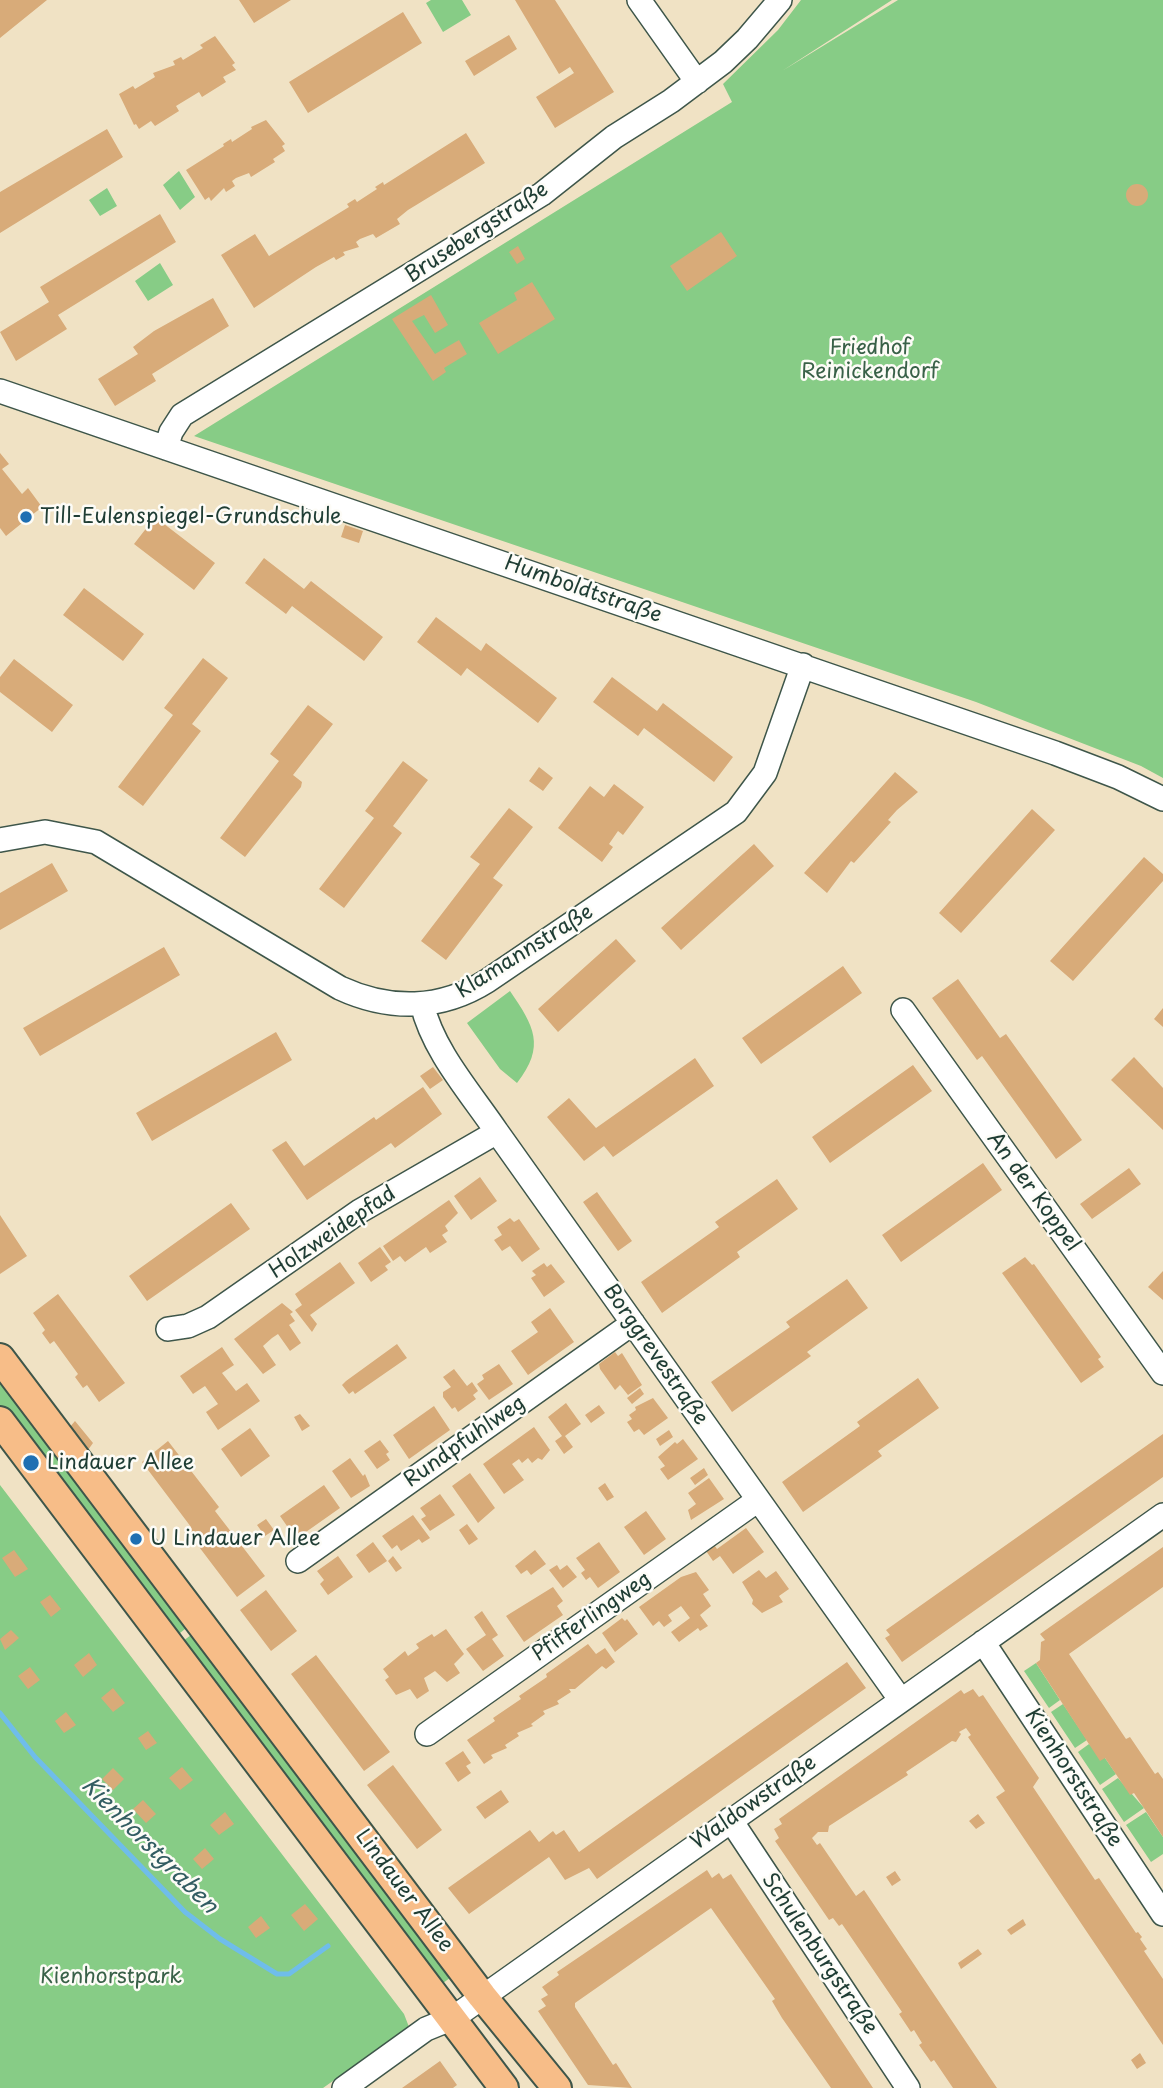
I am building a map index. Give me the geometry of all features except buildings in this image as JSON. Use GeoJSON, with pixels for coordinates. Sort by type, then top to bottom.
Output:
{"type":"FeatureCollection","features":[{"type":"Feature","properties":{"kind":"main road","name":"Lindauer Allee"},"geometry":{"type":"LineString","coordinates":[[0,1358],[482,1996],[557,2088]]}},
{"type":"Feature","properties":{"kind":"main road","name":"Lindauer Allee"},"geometry":{"type":"LineString","coordinates":[[0,1421],[504,2088]]}},
{"type":"Feature","properties":{"kind":"street"},"geometry":{"type":"LineString","coordinates":[[639,0],[696,82]]}},
{"type":"Feature","properties":{"kind":"street","name":"Brusebergstraße"},"geometry":{"type":"LineString","coordinates":[[166,448],[171,432],[182,415],[542,194],[614,137],[696,82],[747,39],[780,0]]}},
{"type":"Feature","properties":{"kind":"street","name":"Humboldtstraße"},"geometry":{"type":"LineString","coordinates":[[0,391],[1055,752],[1118,777],[1163,799]]}},
{"type":"Feature","properties":{"kind":"street","name":"Klamannstraße"},"geometry":{"type":"LineString","coordinates":[[0,840],[45,832],[96,842],[340,988],[375,1001],[422,1004],[451,998],[478,986],[736,812],[765,773],[803,665]]}},
{"type":"Feature","properties":{"kind":"street","name":"Borggrevestraße"},"geometry":{"type":"LineString","coordinates":[[422,1004],[427,1026],[438,1045],[900,1699]]}},
{"type":"Feature","properties":{"kind":"street","name":"An der Koppel"},"geometry":{"type":"LineString","coordinates":[[903,1010],[1163,1373]]}},
{"type":"Feature","properties":{"kind":"street","name":"Holzweidepfad"},"geometry":{"type":"LineString","coordinates":[[168,1329],[188,1326],[208,1317],[370,1205],[498,1132]]}},
{"type":"Feature","properties":{"kind":"street","name":"Rundpfuhlweg"},"geometry":{"type":"LineString","coordinates":[[298,1561],[633,1323]]}},
{"type":"Feature","properties":{"kind":"street","name":"Pfifferlingweg"},"geometry":{"type":"LineString","coordinates":[[426,1734],[758,1500]]}},
{"type":"Feature","properties":{"kind":"street","name":"Waldowstraße"},"geometry":{"type":"LineString","coordinates":[[344,2088],[426,2029],[453,2018],[1163,1514]]}},
{"type":"Feature","properties":{"kind":"street","name":"Kienhorststraße"},"geometry":{"type":"LineString","coordinates":[[983,1642],[1163,1914]]}},
{"type":"Feature","properties":{"kind":"street","name":"Schulenburgstraße"},"geometry":{"type":"LineString","coordinates":[[730,1819],[908,2088]]}},
{"type":"Feature","properties":{"kind":"green space"},"geometry":{"type":"Polygon","coordinates":[[[431,0],[462,0],[471,15],[443,32],[426,3],[431,0]]]}},
{"type":"Feature","properties":{"kind":"green space","name":"Friedhof Reinickendorf"},"geometry":{"type":"Polygon","coordinates":[[[801,0],[892,0],[782,71],[898,0],[1163,0],[1163,778],[1141,766],[976,702],[194,436],[732,102],[723,84],[778,30],[801,0]]]}},
{"type":"Feature","properties":{"kind":"green space"},"geometry":{"type":"Polygon","coordinates":[[[179,171],[195,197],[180,210],[163,185],[179,171]]]}},
{"type":"Feature","properties":{"kind":"green space"},"geometry":{"type":"Polygon","coordinates":[[[107,188],[117,206],[100,216],[89,200],[107,188]]]}},
{"type":"Feature","properties":{"kind":"green space"},"geometry":{"type":"Polygon","coordinates":[[[160,263],[173,285],[148,301],[135,281],[160,263]]]}},
{"type":"Feature","properties":{"kind":"green space"},"geometry":{"type":"Polygon","coordinates":[[[510,991],[530,1026],[534,1047],[532,1058],[517,1083],[500,1069],[467,1023],[510,991]]]}},
{"type":"Feature","properties":{"kind":"green space"},"geometry":{"type":"Polygon","coordinates":[[[0,1374],[190,1625],[175,1637],[0,1409],[0,1374]]]}},
{"type":"Feature","properties":{"kind":"green space","name":"Kienhorstpark"},"geometry":{"type":"Polygon","coordinates":[[[0,1485],[404,2014],[409,2027],[323,2088],[0,2088],[0,1485]]]}},
{"type":"Feature","properties":{"kind":"green space"},"geometry":{"type":"Polygon","coordinates":[[[195,1632],[454,1975],[439,1986],[179,1644],[195,1632]]]}},
{"type":"Feature","properties":{"kind":"green space"},"geometry":{"type":"Polygon","coordinates":[[[1036,1663],[1060,1700],[1049,1708],[1024,1671],[1036,1663]]]}},
{"type":"Feature","properties":{"kind":"green space"},"geometry":{"type":"Polygon","coordinates":[[[1063,1704],[1087,1740],[1075,1748],[1051,1712],[1063,1704]]]}},
{"type":"Feature","properties":{"kind":"green space"},"geometry":{"type":"Polygon","coordinates":[[[1089,1744],[1105,1758],[1116,1774],[1100,1785],[1078,1752],[1089,1744]]]}},
{"type":"Feature","properties":{"kind":"green space"},"geometry":{"type":"Polygon","coordinates":[[[1118,1778],[1144,1808],[1124,1822],[1102,1789],[1118,1778]]]}},
{"type":"Feature","properties":{"kind":"green space"},"geometry":{"type":"Polygon","coordinates":[[[1146,1812],[1163,1837],[1163,1854],[1151,1862],[1126,1825],[1146,1812]]]}},
{"type":"Feature","properties":{"kind":"waterway","name":"Kienhorstgraben"},"geometry":{"type":"LineString","coordinates":[[0,1713],[35,1757],[185,1912],[220,1939],[277,1974],[289,1974],[328,1946]]}},
{"type":"Feature","properties":{"kind":"place","name":"Till-Eulenspiegel-Grundschule"},"geometry":{"type":"Point","coordinates":[26,517]}},
{"type":"Feature","properties":{"kind":"place","name":"Lindauer Allee"},"geometry":{"type":"Point","coordinates":[31,1463]}},
{"type":"Feature","properties":{"kind":"place","name":"U Lindauer Allee"},"geometry":{"type":"Point","coordinates":[136,1539]}}]}
